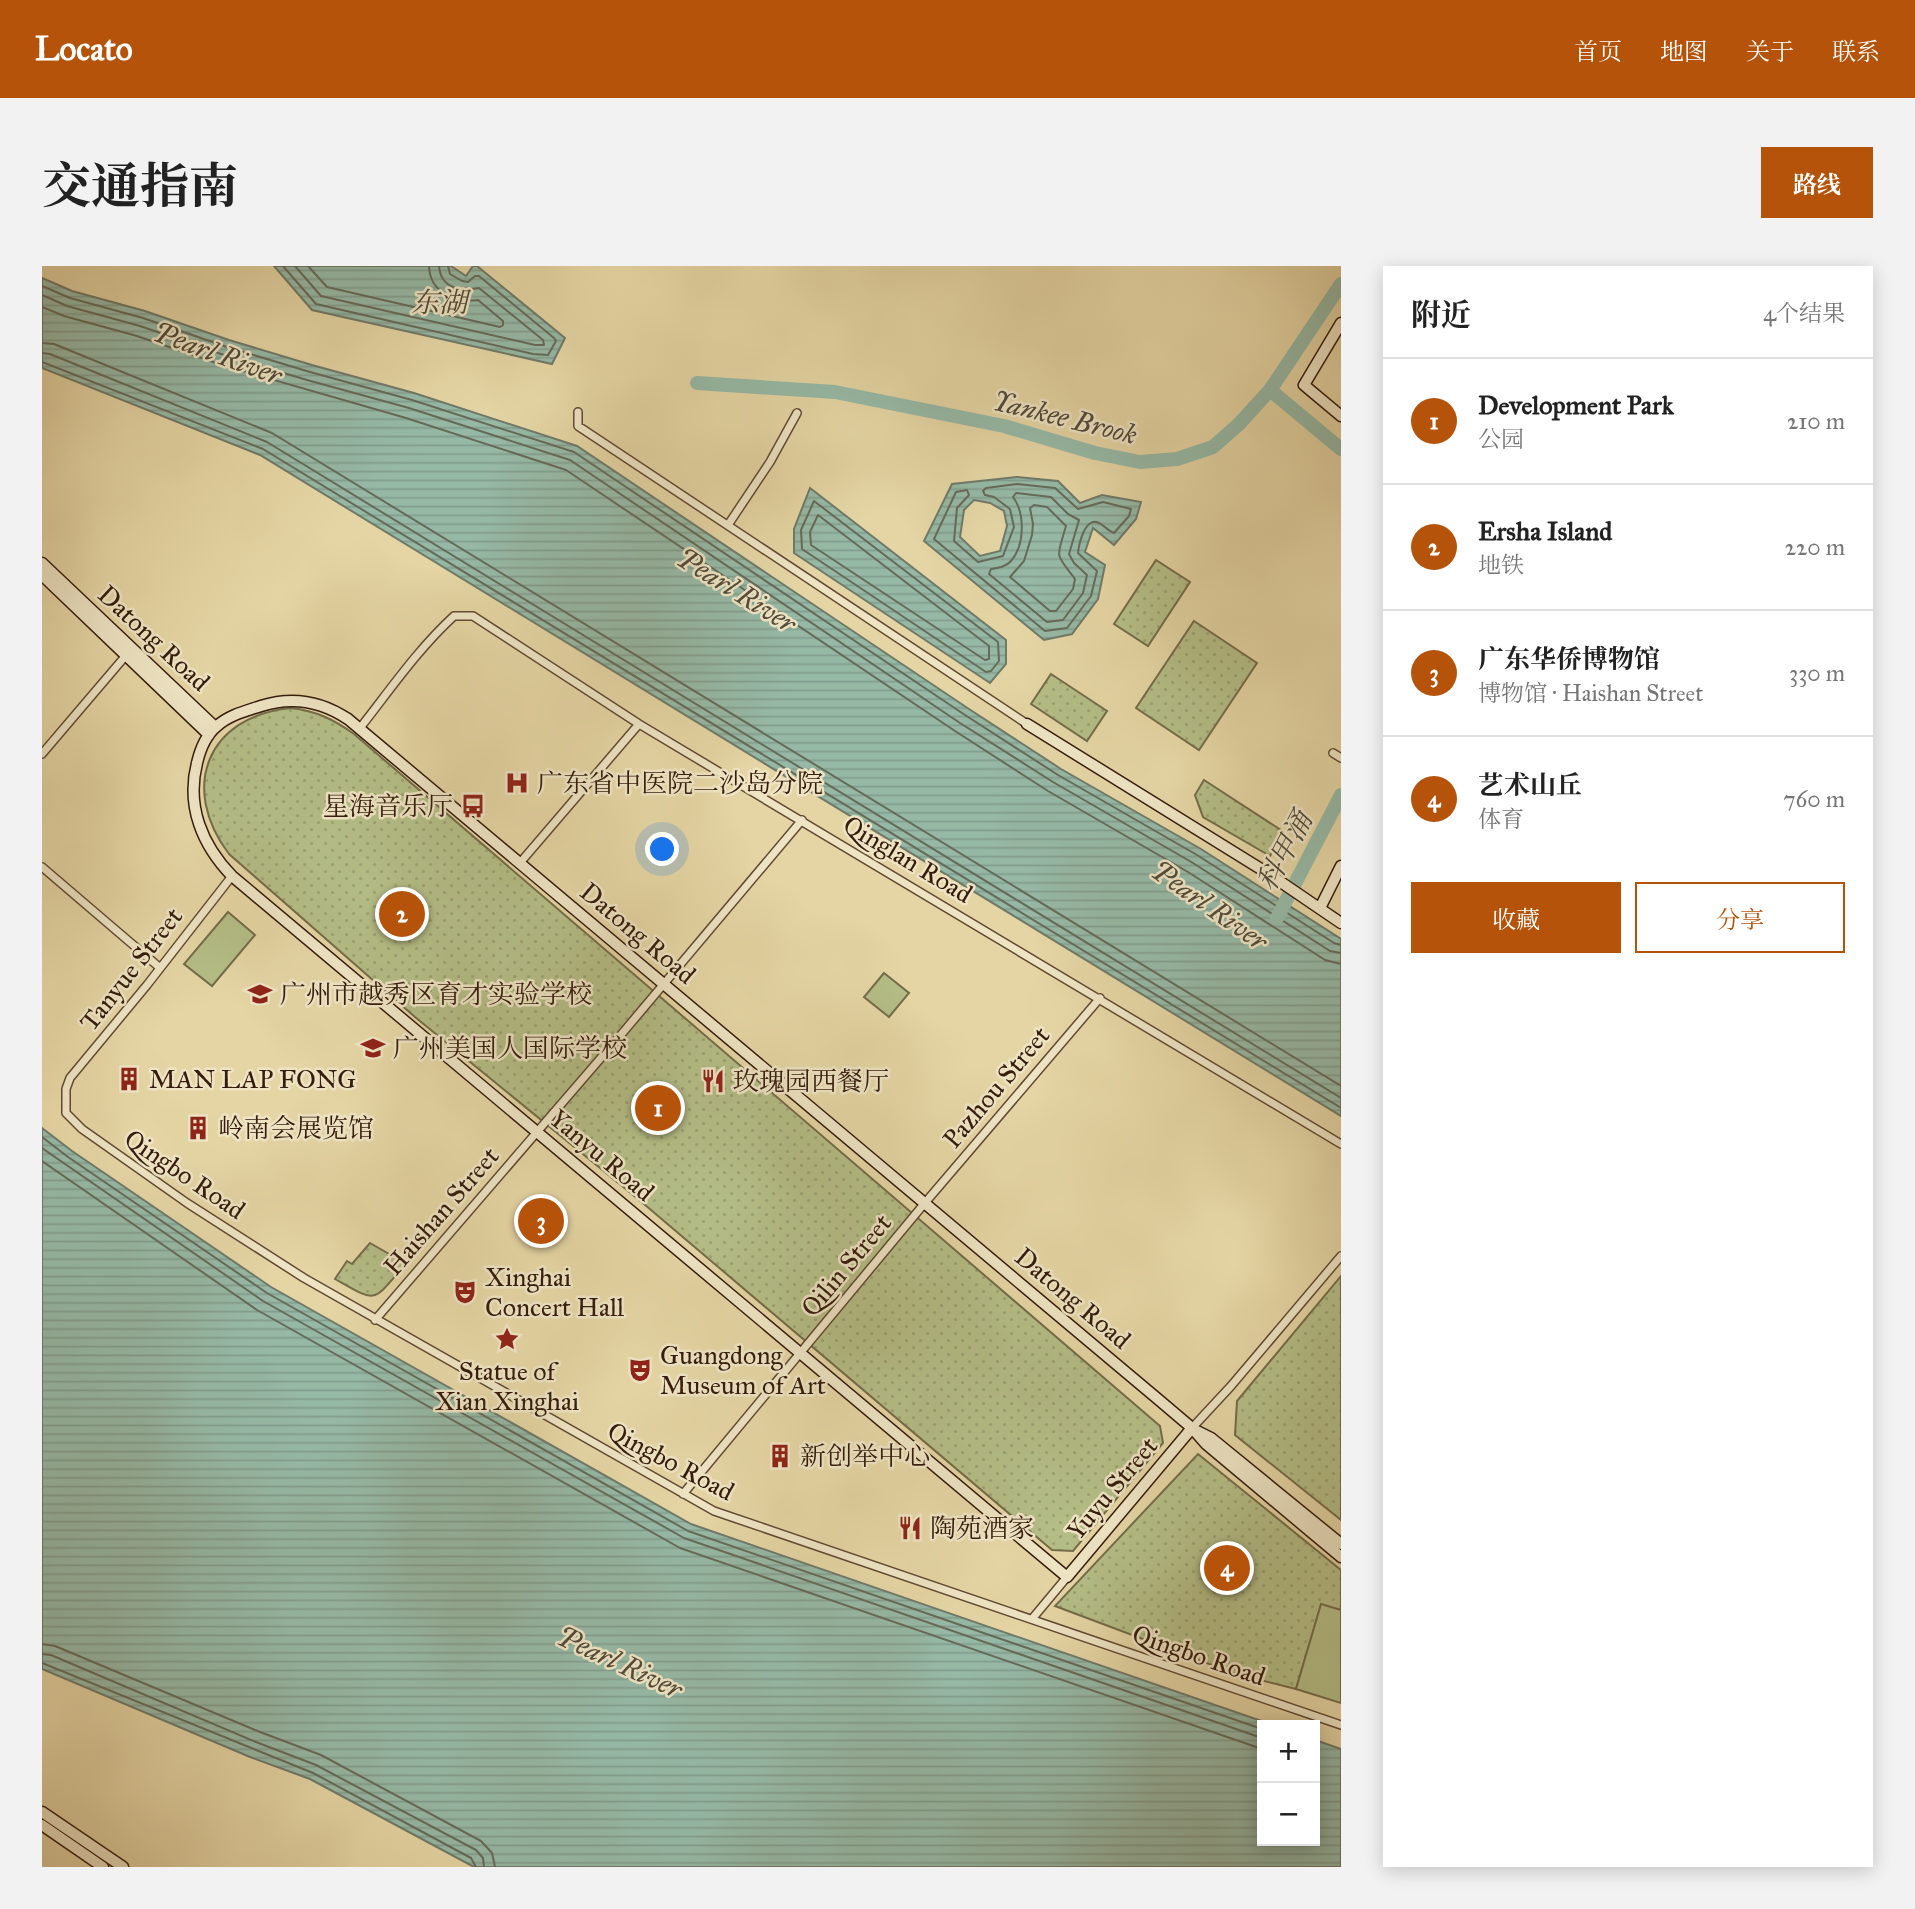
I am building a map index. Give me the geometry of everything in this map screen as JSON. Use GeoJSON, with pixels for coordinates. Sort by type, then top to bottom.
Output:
{"type":"FeatureCollection","features":[{"type":"Feature","properties":{"kind":"main road"},"geometry":{"type":"LineString","coordinates":[[1341,323],[1304,385],[1341,416]]}},
{"type":"Feature","properties":{"kind":"main road","name":"Datong Road"},"geometry":{"type":"LineString","coordinates":[[42,563],[129,652],[212,731],[224,721],[246,711],[291,700],[324,706],[360,728],[1192,1428],[1206,1444],[1341,1558]]}},
{"type":"Feature","properties":{"kind":"main road","name":"Datong Road"},"geometry":{"type":"LineString","coordinates":[[42,575],[129,652]]}},
{"type":"Feature","properties":{"kind":"main road"},"geometry":{"type":"LineString","coordinates":[[1027,724],[1094,768],[1269,874],[1341,923]]}},
{"type":"Feature","properties":{"kind":"main road","name":"Yanyu Road"},"geometry":{"type":"LineString","coordinates":[[212,731],[195,769],[193,803],[205,841],[232,876],[1067,1577]]}},
{"type":"Feature","properties":{"kind":"main road"},"geometry":{"type":"LineString","coordinates":[[1320,908],[1341,866]]}},
{"type":"Feature","properties":{"kind":"main road","name":"Datong Road"},"geometry":{"type":"LineString","coordinates":[[1192,1428],[1211,1438],[1341,1544]]}},
{"type":"Feature","properties":{"kind":"main road","name":"Yuyu Street"},"geometry":{"type":"LineString","coordinates":[[1067,1577],[1192,1428]]}},
{"type":"Feature","properties":{"kind":"main road"},"geometry":{"type":"LineString","coordinates":[[42,1812],[123,1867]]}},
{"type":"Feature","properties":{"kind":"main road"},"geometry":{"type":"LineString","coordinates":[[42,1825],[103,1867]]}},
{"type":"Feature","properties":{"kind":"street"},"geometry":{"type":"LineString","coordinates":[[578,412],[578,426],[1027,724]]}},
{"type":"Feature","properties":{"kind":"street"},"geometry":{"type":"LineString","coordinates":[[728,526],[770,462],[797,412]]}},
{"type":"Feature","properties":{"kind":"street","name":"Qinglan Road"},"geometry":{"type":"LineString","coordinates":[[360,728],[414,659],[454,616],[473,617],[639,724],[1341,1144]]}},
{"type":"Feature","properties":{"kind":"street"},"geometry":{"type":"LineString","coordinates":[[42,754],[129,652]]}},
{"type":"Feature","properties":{"kind":"street"},"geometry":{"type":"LineString","coordinates":[[519,864],[639,724]]}},
{"type":"Feature","properties":{"kind":"street","name":"Haishan Street"},"geometry":{"type":"LineString","coordinates":[[375,1320],[802,820]]}},
{"type":"Feature","properties":{"kind":"street"},"geometry":{"type":"LineString","coordinates":[[42,867],[159,967]]}},
{"type":"Feature","properties":{"kind":"street","name":"Tanyue Street"},"geometry":{"type":"LineString","coordinates":[[66,1089],[70,1079],[232,876]]}},
{"type":"Feature","properties":{"kind":"street","name":"Pazhou Street"},"geometry":{"type":"LineString","coordinates":[[924,1204],[1100,998]]}},
{"type":"Feature","properties":{"kind":"street","name":"Qingbo Road"},"geometry":{"type":"LineString","coordinates":[[66,1089],[66,1113],[82,1129],[187,1203],[303,1278],[714,1511],[1341,1726]]}},
{"type":"Feature","properties":{"kind":"street","name":"Qilin Street"},"geometry":{"type":"LineString","coordinates":[[682,1494],[924,1204]]}},
{"type":"Feature","properties":{"kind":"street"},"geometry":{"type":"LineString","coordinates":[[1192,1428],[1231,1386],[1341,1255]]}},
{"type":"Feature","properties":{"kind":"street"},"geometry":{"type":"LineString","coordinates":[[1032,1619],[1067,1577]]}},
{"type":"Feature","properties":{"kind":"green space"},"geometry":{"type":"Polygon","coordinates":[[[1156,560],[1190,582],[1148,646],[1114,624],[1156,560]]]}},
{"type":"Feature","properties":{"kind":"green space"},"geometry":{"type":"Polygon","coordinates":[[[1194,621],[1257,663],[1199,750],[1136,708],[1194,621]]]}},
{"type":"Feature","properties":{"kind":"green space"},"geometry":{"type":"Polygon","coordinates":[[[1051,674],[1107,711],[1087,741],[1031,704],[1051,674]]]}},
{"type":"Feature","properties":{"kind":"green space"},"geometry":{"type":"Polygon","coordinates":[[[291,708],[324,716],[354,734],[1160,1426],[1163,1443],[1073,1551],[1052,1550],[638,1199],[415,1017],[229,854],[214,829],[206,804],[204,781],[210,759],[221,740],[239,725],[262,714],[291,708]]]}},
{"type":"Feature","properties":{"kind":"green space"},"geometry":{"type":"Polygon","coordinates":[[[1204,780],[1284,832],[1270,856],[1203,817],[1195,795],[1204,780]]]}},
{"type":"Feature","properties":{"kind":"green space"},"geometry":{"type":"Polygon","coordinates":[[[228,912],[255,935],[212,986],[184,964],[228,912]]]}},
{"type":"Feature","properties":{"kind":"green space"},"geometry":{"type":"Polygon","coordinates":[[[884,973],[909,993],[889,1017],[864,997],[884,973]]]}},
{"type":"Feature","properties":{"kind":"green space"},"geometry":{"type":"Polygon","coordinates":[[[370,1243],[403,1262],[403,1267],[393,1279],[373,1296],[335,1279],[347,1261],[352,1264],[370,1243]]]}},
{"type":"Feature","properties":{"kind":"green space"},"geometry":{"type":"Polygon","coordinates":[[[1341,1276],[1341,1520],[1235,1435],[1237,1401],[1341,1276]]]}},
{"type":"Feature","properties":{"kind":"green space"},"geometry":{"type":"Polygon","coordinates":[[[1198,1454],[1341,1570],[1341,1610],[1321,1605],[1296,1689],[1236,1674],[1055,1606],[1198,1454]]]}},
{"type":"Feature","properties":{"kind":"green space"},"geometry":{"type":"Polygon","coordinates":[[[1321,1604],[1341,1610],[1341,1703],[1296,1689],[1321,1604]]]}},
{"type":"Feature","properties":{"kind":"water","name":"东湖"},"geometry":{"type":"Polygon","coordinates":[[[274,266],[451,266],[466,276],[473,266],[477,266],[565,338],[552,364],[312,310],[274,266]]]}},
{"type":"Feature","properties":{"kind":"water","name":"Pearl River"},"geometry":{"type":"Polygon","coordinates":[[[42,278],[72,291],[145,311],[312,365],[414,393],[577,446],[1061,769],[1201,849],[1341,939],[1341,1116],[260,455],[42,368],[42,278]]]}},
{"type":"Feature","properties":{"kind":"water"},"geometry":{"type":"Polygon","coordinates":[[[1017,477],[1058,481],[1080,503],[1102,495],[1141,502],[1136,519],[1114,545],[1093,528],[1085,552],[1105,565],[1098,599],[1072,634],[1044,640],[924,541],[952,484],[1017,477]],[[974,500],[964,510],[960,537],[980,556],[1000,551],[1007,526],[1004,511],[990,503],[974,500]]]}},
{"type":"Feature","properties":{"kind":"water"},"geometry":{"type":"Polygon","coordinates":[[[810,488],[1006,640],[1006,664],[990,683],[794,553],[794,529],[810,488]]]}},
{"type":"Feature","properties":{"kind":"water","name":"Pearl River"},"geometry":{"type":"Polygon","coordinates":[[[42,1128],[271,1287],[691,1524],[1259,1720],[1257,1846],[1320,1846],[1320,1742],[1341,1749],[1341,1867],[474,1867],[310,1779],[250,1757],[42,1669],[42,1128]]]}},
{"type":"Feature","properties":{"kind":"waterway","name":"Yankee Brook"},"geometry":{"type":"LineString","coordinates":[[697,383],[835,392],[1004,426],[1095,453],[1140,462],[1177,459],[1213,447],[1239,424],[1270,390],[1341,284]]}},
{"type":"Feature","properties":{"kind":"waterway","name":"科甲涌"},"geometry":{"type":"LineString","coordinates":[[1270,390],[1341,449]]}},
{"type":"Feature","properties":{"kind":"waterway","name":"科甲涌"},"geometry":{"type":"LineString","coordinates":[[1277,918],[1341,795]]}},
{"type":"Feature","properties":{"kind":"place","name":"广东省中医院二沙岛分院"},"geometry":{"type":"Point","coordinates":[517,783]}},
{"type":"Feature","properties":{"kind":"place","name":"星海音乐厅"},"geometry":{"type":"Point","coordinates":[473,806]}},
{"type":"Feature","properties":{"kind":"place","name":"Ersha Island"},"geometry":{"type":"Point","coordinates":[402,914]}},
{"type":"Feature","properties":{"kind":"place","name":"广州市越秀区育才实验学校"},"geometry":{"type":"Point","coordinates":[260,994]}},
{"type":"Feature","properties":{"kind":"place","name":"广州美国人国际学校"},"geometry":{"type":"Point","coordinates":[373,1048]}},
{"type":"Feature","properties":{"kind":"place","name":"MAN LAP FONG"},"geometry":{"type":"Point","coordinates":[129,1079]}},
{"type":"Feature","properties":{"kind":"place","name":"玫瑰园西餐厅"},"geometry":{"type":"Point","coordinates":[713,1081]}},
{"type":"Feature","properties":{"kind":"place","name":"Development Park"},"geometry":{"type":"Point","coordinates":[658,1108]}},
{"type":"Feature","properties":{"kind":"place","name":"岭南会展览馆"},"geometry":{"type":"Point","coordinates":[198,1128]}},
{"type":"Feature","properties":{"kind":"place","name":"广东华侨博物馆"},"geometry":{"type":"Point","coordinates":[541,1221]}},
{"type":"Feature","properties":{"kind":"place","name":"Xinghai Concert Hall"},"geometry":{"type":"Point","coordinates":[465,1292]}},
{"type":"Feature","properties":{"kind":"place","name":"Statue of Xian Xinghai"},"geometry":{"type":"Point","coordinates":[507,1339]}},
{"type":"Feature","properties":{"kind":"place","name":"Guangdong Museum of Art"},"geometry":{"type":"Point","coordinates":[640,1370]}},
{"type":"Feature","properties":{"kind":"place","name":"新创举中心"},"geometry":{"type":"Point","coordinates":[780,1456]}},
{"type":"Feature","properties":{"kind":"place","name":"陶苑酒家"},"geometry":{"type":"Point","coordinates":[910,1528]}},
{"type":"Feature","properties":{"kind":"place","name":"艺术山丘"},"geometry":{"type":"Point","coordinates":[1227,1568]}}]}
